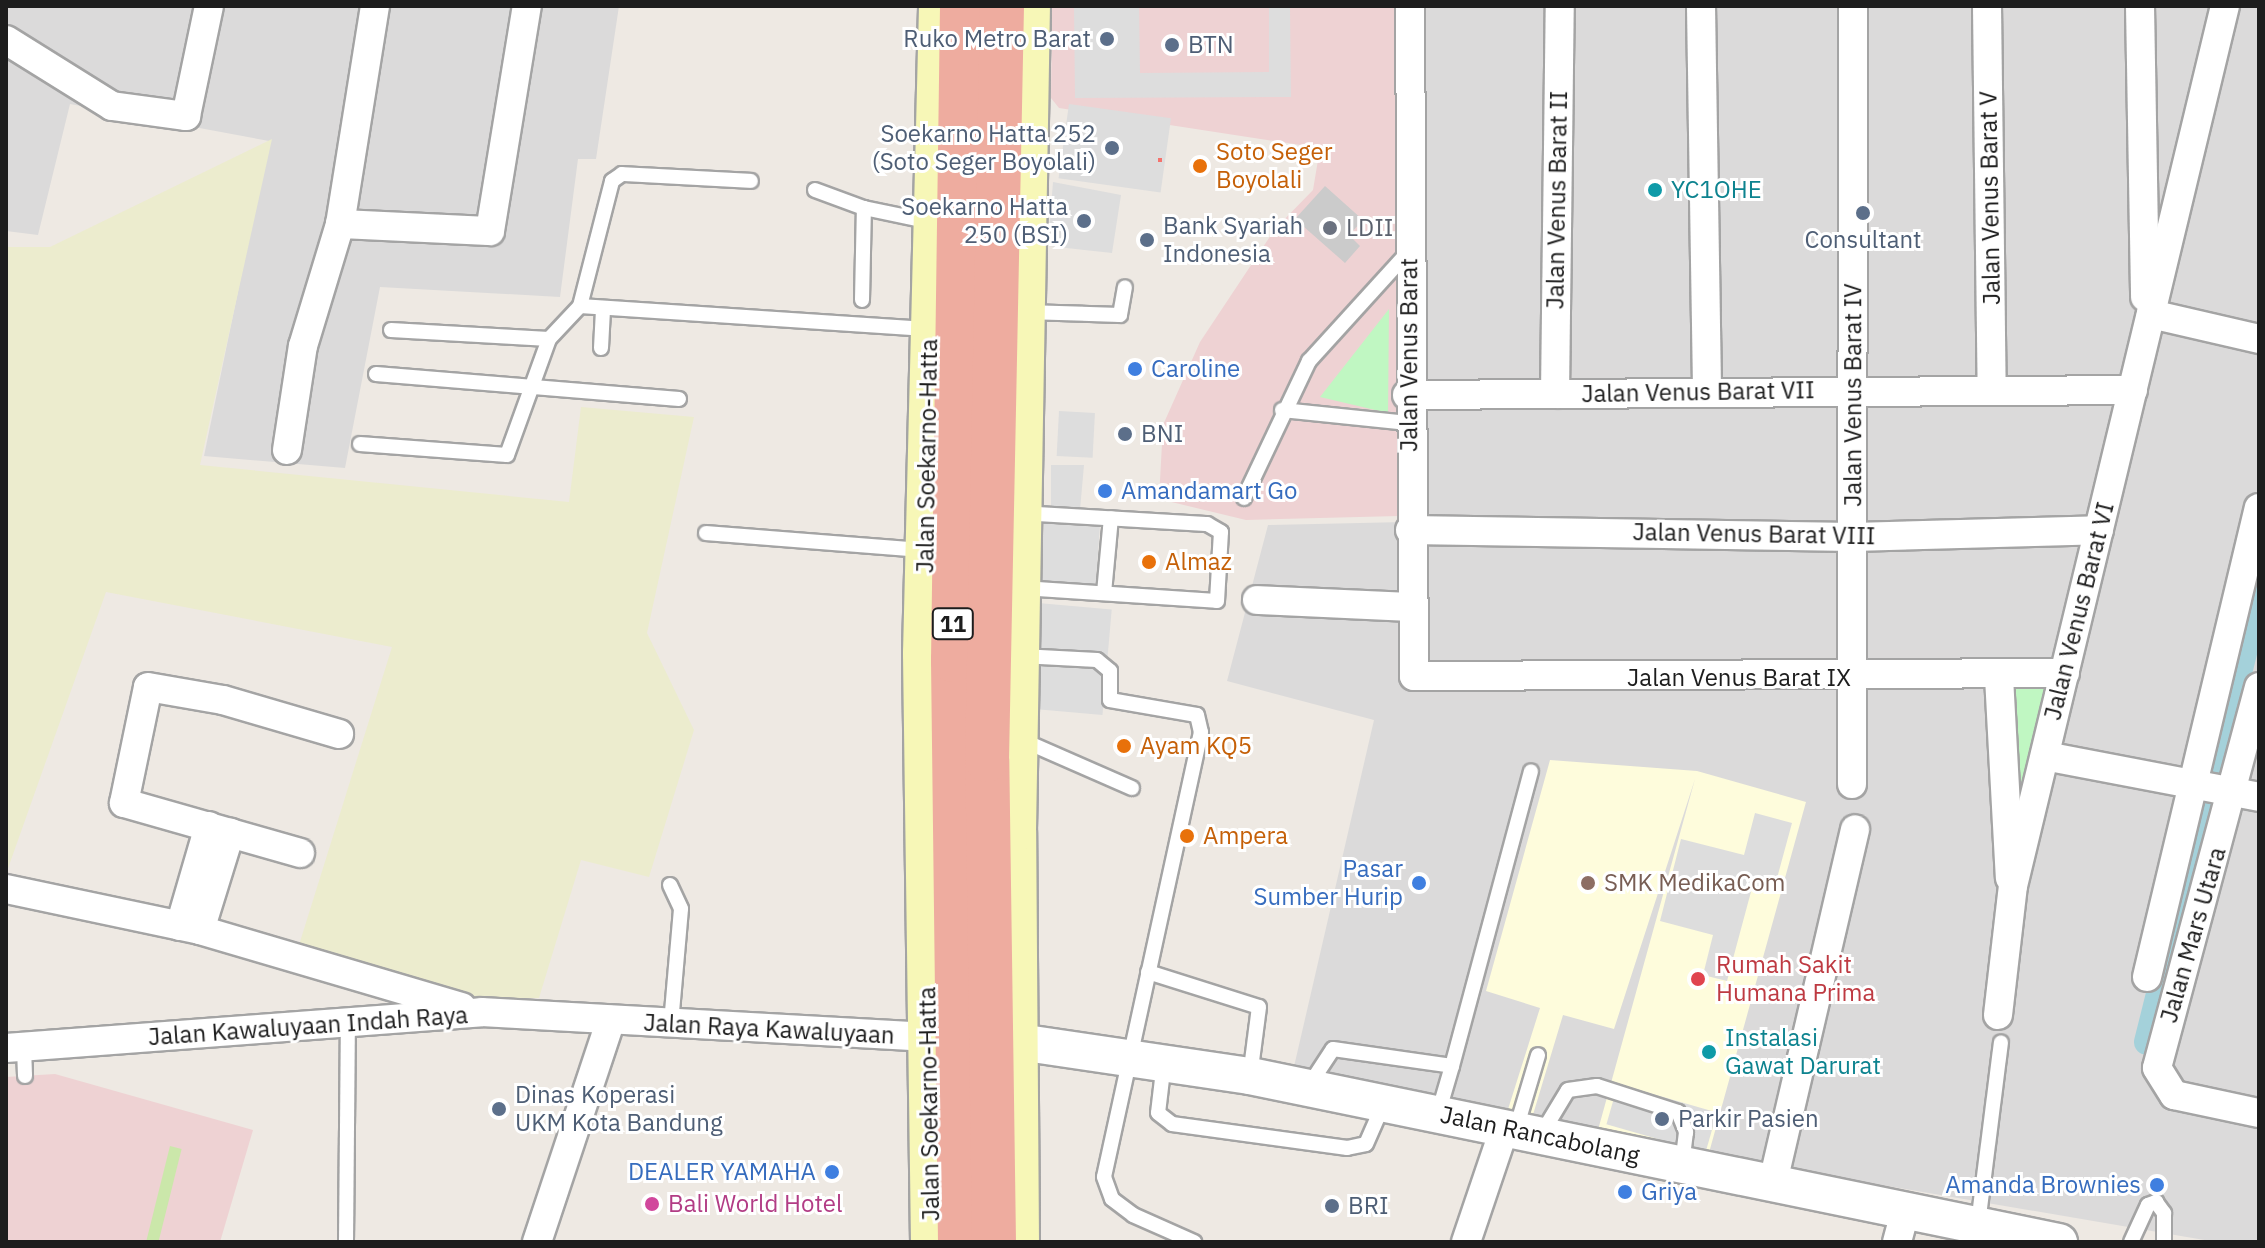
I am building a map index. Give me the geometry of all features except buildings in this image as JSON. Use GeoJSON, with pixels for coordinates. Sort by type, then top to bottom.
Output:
{"type":"FeatureCollection","features":[{"type":"Feature","properties":{"kind":"highway","name":"Jalan Soekarno-Hatta"},"geometry":{"type":"LineString","coordinates":[[960,1242],[953,660],[962,6]]}},
{"type":"Feature","properties":{"kind":"highway","name":"11"},"geometry":{"type":"LineString","coordinates":[[994,1242],[1003,749],[998,188],[1002,6]]}},
{"type":"Feature","properties":{"kind":"highway"},"geometry":{"type":"LineString","coordinates":[[998,188],[1028,115]]}},
{"type":"Feature","properties":{"kind":"highway"},"geometry":{"type":"LineString","coordinates":[[1003,749],[1016,831]]}},
{"type":"Feature","properties":{"kind":"main road","name":"Jalan Soekarno-Hatta"},"geometry":{"type":"LineString","coordinates":[[931,1242],[924,550],[939,6]]}},
{"type":"Feature","properties":{"kind":"main road"},"geometry":{"type":"LineString","coordinates":[[1003,749],[1021,656],[1030,6]]}},
{"type":"Feature","properties":{"kind":"main road"},"geometry":{"type":"LineString","coordinates":[[1016,831],[1019,1242]]}},
{"type":"Feature","properties":{"kind":"street"},"geometry":{"type":"LineString","coordinates":[[7,44],[112,106],[186,116],[209,6]]}},
{"type":"Feature","properties":{"kind":"street"},"geometry":{"type":"LineString","coordinates":[[287,450],[303,346],[340,224],[375,6]]}},
{"type":"Feature","properties":{"kind":"street"},"geometry":{"type":"LineString","coordinates":[[340,224],[495,227],[527,6]]}},
{"type":"Feature","properties":{"kind":"street","name":"Jalan Venus Barat"},"geometry":{"type":"LineString","coordinates":[[1410,6],[1407,409],[1414,676]]}},
{"type":"Feature","properties":{"kind":"street","name":"Jalan Venus Barat II"},"geometry":{"type":"LineString","coordinates":[[1555,394],[1560,6]]}},
{"type":"Feature","properties":{"kind":"street"},"geometry":{"type":"LineString","coordinates":[[1701,6],[1707,392]]}},
{"type":"Feature","properties":{"kind":"street","name":"Jalan Venus Barat IV"},"geometry":{"type":"LineString","coordinates":[[1852,784],[1855,679],[1853,6]]}},
{"type":"Feature","properties":{"kind":"street","name":"Jalan Venus Barat V"},"geometry":{"type":"LineString","coordinates":[[1987,6],[1992,390]]}},
{"type":"Feature","properties":{"kind":"street","name":"Jalan Venus Barat VI"},"geometry":{"type":"LineString","coordinates":[[2140,6],[2148,325]]}},
{"type":"Feature","properties":{"kind":"street","name":"Jalan Venus Barat VI"},"geometry":{"type":"LineString","coordinates":[[2000,1028],[2013,886],[2225,6]]}},
{"type":"Feature","properties":{"kind":"street"},"geometry":{"type":"LineString","coordinates":[[2148,325],[2259,339]]}},
{"type":"Feature","properties":{"kind":"street","name":"Jalan Venus Barat VII"},"geometry":{"type":"LineString","coordinates":[[1407,409],[1555,394],[1852,389],[2133,390]]}},
{"type":"Feature","properties":{"kind":"street","name":"Jalan Mars Utara"},"geometry":{"type":"LineString","coordinates":[[2259,508],[2223,789],[2157,1068],[2174,1095],[2259,1113]]}},
{"type":"Feature","properties":{"kind":"street","name":"Jalan Venus Barat VIII"},"geometry":{"type":"LineString","coordinates":[[1410,530],[1853,537],[2099,530]]}},
{"type":"Feature","properties":{"kind":"street"},"geometry":{"type":"LineString","coordinates":[[1257,600],[1413,607]]}},
{"type":"Feature","properties":{"kind":"street","name":"Jalan Venus Barat IX"},"geometry":{"type":"LineString","coordinates":[[1414,676],[1855,679],[2065,673]]}},
{"type":"Feature","properties":{"kind":"street","name":"Jalan Venus Barat VI"},"geometry":{"type":"LineString","coordinates":[[1999,677],[2005,853],[2013,886]]}},
{"type":"Feature","properties":{"kind":"street"},"geometry":{"type":"LineString","coordinates":[[300,853],[122,800],[150,684],[339,734]]}},
{"type":"Feature","properties":{"kind":"street","name":"Jalan Mars Utara"},"geometry":{"type":"LineString","coordinates":[[2147,977],[2223,789],[2259,687]]}},
{"type":"Feature","properties":{"kind":"street"},"geometry":{"type":"LineString","coordinates":[[2045,756],[2223,789]]}},
{"type":"Feature","properties":{"kind":"street"},"geometry":{"type":"LineString","coordinates":[[190,928],[220,829]]}},
{"type":"Feature","properties":{"kind":"street"},"geometry":{"type":"LineString","coordinates":[[1773,1182],[1855,829]]}},
{"type":"Feature","properties":{"kind":"street"},"geometry":{"type":"LineString","coordinates":[[6,889],[190,928],[482,1012]]}},
{"type":"Feature","properties":{"kind":"street","name":"Jalan Kawaluyaan Indah Raya"},"geometry":{"type":"LineString","coordinates":[[15,1048],[482,1012],[611,1020]]}},
{"type":"Feature","properties":{"kind":"street"},"geometry":{"type":"LineString","coordinates":[[537,1242],[611,1020]]}},
{"type":"Feature","properties":{"kind":"street","name":"Jalan Raya Kawaluyaan"},"geometry":{"type":"LineString","coordinates":[[611,1020],[928,1037]]}},
{"type":"Feature","properties":{"kind":"street","name":"Jalan Rancabolang"},"geometry":{"type":"LineString","coordinates":[[1019,1042],[1164,1060],[1773,1182],[1902,1226],[1978,1224],[2059,1242]]}},
{"type":"Feature","properties":{"kind":"street"},"geometry":{"type":"LineString","coordinates":[[1466,1242],[1521,1130]]}},
{"type":"Feature","properties":{"kind":"lane"},"geometry":{"type":"LineString","coordinates":[[360,444],[507,455],[549,339],[580,306],[612,181],[622,174],[751,181]]}},
{"type":"Feature","properties":{"kind":"lane"},"geometry":{"type":"LineString","coordinates":[[815,190],[864,208],[932,223]]}},
{"type":"Feature","properties":{"kind":"lane"},"geometry":{"type":"LineString","coordinates":[[862,300],[864,208]]}},
{"type":"Feature","properties":{"kind":"lane"},"geometry":{"type":"LineString","coordinates":[[1244,498],[1282,410],[1309,361],[1410,249]]}},
{"type":"Feature","properties":{"kind":"lane"},"geometry":{"type":"LineString","coordinates":[[1025,312],[1120,315],[1125,287]]}},
{"type":"Feature","properties":{"kind":"lane"},"geometry":{"type":"LineString","coordinates":[[580,306],[603,310],[930,329]]}},
{"type":"Feature","properties":{"kind":"lane"},"geometry":{"type":"LineString","coordinates":[[601,348],[603,310]]}},
{"type":"Feature","properties":{"kind":"lane"},"geometry":{"type":"LineString","coordinates":[[391,330],[549,339]]}},
{"type":"Feature","properties":{"kind":"lane"},"geometry":{"type":"LineString","coordinates":[[376,374],[532,392],[679,399]]}},
{"type":"Feature","properties":{"kind":"lane"},"geometry":{"type":"LineString","coordinates":[[1282,410],[1407,409]]}},
{"type":"Feature","properties":{"kind":"lane"},"geometry":{"type":"LineString","coordinates":[[1022,588],[1219,598],[1217,526],[1023,513]]}},
{"type":"Feature","properties":{"kind":"lane"},"geometry":{"type":"LineString","coordinates":[[1104,593],[1111,518]]}},
{"type":"Feature","properties":{"kind":"lane"},"geometry":{"type":"LineString","coordinates":[[706,533],[924,550]]}},
{"type":"Feature","properties":{"kind":"lane"},"geometry":{"type":"LineString","coordinates":[[1021,656],[1097,660],[1110,671],[1110,700],[1197,715],[1201,732],[1127,1054],[1106,1187],[1133,1215],[1194,1242]]}},
{"type":"Feature","properties":{"kind":"lane"},"geometry":{"type":"LineString","coordinates":[[1003,749],[1132,788]]}},
{"type":"Feature","properties":{"kind":"lane"},"geometry":{"type":"LineString","coordinates":[[1438,1114],[1531,771]]}},
{"type":"Feature","properties":{"kind":"lane"},"geometry":{"type":"LineString","coordinates":[[670,885],[681,909],[671,1024]]}},
{"type":"Feature","properties":{"kind":"lane"},"geometry":{"type":"LineString","coordinates":[[1148,972],[1259,1007],[1250,1076]]}},
{"type":"Feature","properties":{"kind":"lane"},"geometry":{"type":"LineString","coordinates":[[346,1242],[348,1022]]}},
{"type":"Feature","properties":{"kind":"lane"},"geometry":{"type":"LineString","coordinates":[[1978,1224],[2000,1028]]}},
{"type":"Feature","properties":{"kind":"lane"},"geometry":{"type":"LineString","coordinates":[[15,1048],[25,1076]]}},
{"type":"Feature","properties":{"kind":"lane"},"geometry":{"type":"LineString","coordinates":[[1308,1088],[1333,1049],[1452,1066]]}},
{"type":"Feature","properties":{"kind":"lane"},"geometry":{"type":"LineString","coordinates":[[1521,1130],[1538,1055]]}},
{"type":"Feature","properties":{"kind":"lane"},"geometry":{"type":"LineString","coordinates":[[1164,1060],[1158,1113],[1172,1124],[1347,1148],[1366,1144],[1384,1103]]}},
{"type":"Feature","properties":{"kind":"lane"},"geometry":{"type":"LineString","coordinates":[[1521,1130],[1568,1090],[1597,1086],[1678,1112],[1686,1132],[1682,1164]]}},
{"type":"Feature","properties":{"kind":"lane"},"geometry":{"type":"LineString","coordinates":[[2131,1242],[2148,1205],[2156,1202],[2164,1213],[2164,1242]]}},
{"type":"Feature","properties":{"kind":"path"},"geometry":{"type":"LineString","coordinates":[[1158,160],[1166,160]]}},
{"type":"Feature","properties":{"kind":"shaded area"},"geometry":{"type":"Polygon","coordinates":[[[6,6],[619,6],[596,159],[578,159],[560,297],[380,287],[345,468],[204,456],[269,141],[70,104],[38,235],[6,231],[6,6]]]}},
{"type":"Feature","properties":{"kind":"shaded area"},"geometry":{"type":"Polygon","coordinates":[[[1052,6],[1400,6],[1399,516],[1246,520],[1159,499],[1163,425],[1200,342],[1275,229],[1313,190],[1320,148],[1059,108],[1051,98],[1052,6]]]}},
{"type":"Feature","properties":{"kind":"shaded area","name":"Ruko Metro Barat"},"geometry":{"type":"Polygon","coordinates":[[[1074,6],[1139,6],[1140,73],[1269,72],[1269,6],[1290,6],[1291,97],[1075,98],[1074,6]]]}},
{"type":"Feature","properties":{"kind":"shaded area"},"geometry":{"type":"Polygon","coordinates":[[[1416,6],[2259,6],[2259,1242],[2216,1242],[1290,1084],[1374,720],[1227,681],[1268,525],[1405,522],[1416,6]]]}},
{"type":"Feature","properties":{"kind":"shaded area","name":"Soekarno Hatta 252 (Soto Seger Boyolali)"},"geometry":{"type":"Polygon","coordinates":[[[1069,104],[1171,118],[1161,193],[1059,178],[1069,104]]]}},
{"type":"Feature","properties":{"kind":"shaded area","name":"Soekarno Hatta 250 (BSI)"},"geometry":{"type":"Polygon","coordinates":[[[1053,182],[1121,195],[1112,253],[1048,246],[1053,182]]]}},
{"type":"Feature","properties":{"kind":"shaded area","name":"LDII"},"geometry":{"type":"Polygon","coordinates":[[[1325,186],[1363,220],[1349,235],[1360,246],[1345,263],[1295,219],[1325,186]]]}},
{"type":"Feature","properties":{"kind":"shaded area"},"geometry":{"type":"Polygon","coordinates":[[[1059,411],[1095,413],[1093,458],[1057,456],[1059,411]]]}},
{"type":"Feature","properties":{"kind":"shaded area"},"geometry":{"type":"Polygon","coordinates":[[[1051,465],[1084,465],[1080,510],[1051,509],[1051,465]]]}},
{"type":"Feature","properties":{"kind":"shaded area"},"geometry":{"type":"Polygon","coordinates":[[[1044,523],[1100,527],[1096,585],[1040,581],[1044,523]]]}},
{"type":"Feature","properties":{"kind":"shaded area"},"geometry":{"type":"Polygon","coordinates":[[[1038,603],[1112,609],[1102,715],[1029,709],[1038,603]]]}},
{"type":"Feature","properties":{"kind":"shaded area"},"geometry":{"type":"Polygon","coordinates":[[[1550,760],[1697,771],[1806,802],[1707,1160],[1598,1130],[1695,779],[1614,1029],[1563,1015],[1529,1128],[1504,1122],[1540,1008],[1486,991],[1550,760]]]}},
{"type":"Feature","properties":{"kind":"shaded area"},"geometry":{"type":"Polygon","coordinates":[[[1755,813],[1792,823],[1773,893],[1752,888],[1727,981],[1703,975],[1713,935],[1660,921],[1681,839],[1744,855],[1755,813]]]}},
{"type":"Feature","properties":{"kind":"shaded area"},"geometry":{"type":"Polygon","coordinates":[[[55,1074],[253,1130],[220,1242],[6,1242],[6,1077],[55,1074]]]}},
{"type":"Feature","properties":{"kind":"shaded area","name":"Parkir Pasien"},"geometry":{"type":"Polygon","coordinates":[[[1618,1084],[1717,1112],[1705,1153],[1606,1124],[1618,1084]]]}},
{"type":"Feature","properties":{"kind":"green space"},"geometry":{"type":"Polygon","coordinates":[[[272,139],[200,465],[569,502],[581,407],[694,417],[647,633],[694,730],[649,877],[581,860],[539,998],[473,998],[299,945],[392,647],[106,592],[6,874],[6,247],[50,247],[272,139]]]}},
{"type":"Feature","properties":{"kind":"green space"},"geometry":{"type":"Polygon","coordinates":[[[1389,309],[1388,413],[1320,397],[1389,309]]]}},
{"type":"Feature","properties":{"kind":"green space"},"geometry":{"type":"Polygon","coordinates":[[[2058,680],[2011,854],[2003,681],[2058,680]]]}},
{"type":"Feature","properties":{"kind":"green space"},"geometry":{"type":"Polygon","coordinates":[[[170,1146],[182,1149],[158,1242],[146,1242],[170,1146]]]}},
{"type":"Feature","properties":{"kind":"waterway"},"geometry":{"type":"LineString","coordinates":[[2147,1042],[2259,593]]}},
{"type":"Feature","properties":{"kind":"place","name":"Ruko Metro Barat"},"geometry":{"type":"Point","coordinates":[1107,39]}},
{"type":"Feature","properties":{"kind":"place","name":"BTN"},"geometry":{"type":"Point","coordinates":[1172,45]}},
{"type":"Feature","properties":{"kind":"place","name":"Soekarno Hatta 252 (Soto Seger Boyolali)"},"geometry":{"type":"Point","coordinates":[1112,148]}},
{"type":"Feature","properties":{"kind":"place","name":"Soto Seger Boyolali"},"geometry":{"type":"Point","coordinates":[1200,166]}},
{"type":"Feature","properties":{"kind":"place","name":"YC1OHE"},"geometry":{"type":"Point","coordinates":[1655,190]}},
{"type":"Feature","properties":{"kind":"place","name":"Consultant"},"geometry":{"type":"Point","coordinates":[1863,213]}},
{"type":"Feature","properties":{"kind":"place","name":"Soekarno Hatta 250 (BSI)"},"geometry":{"type":"Point","coordinates":[1084,221]}},
{"type":"Feature","properties":{"kind":"place","name":"LDII"},"geometry":{"type":"Point","coordinates":[1330,228]}},
{"type":"Feature","properties":{"kind":"place","name":"Bank Syariah Indonesia"},"geometry":{"type":"Point","coordinates":[1147,240]}},
{"type":"Feature","properties":{"kind":"place","name":"Caroline"},"geometry":{"type":"Point","coordinates":[1135,369]}},
{"type":"Feature","properties":{"kind":"place","name":"BNI"},"geometry":{"type":"Point","coordinates":[1125,434]}},
{"type":"Feature","properties":{"kind":"place","name":"Amandamart Go"},"geometry":{"type":"Point","coordinates":[1105,491]}},
{"type":"Feature","properties":{"kind":"place","name":"Almaz"},"geometry":{"type":"Point","coordinates":[1149,562]}},
{"type":"Feature","properties":{"kind":"place","name":"Ayam KQ5"},"geometry":{"type":"Point","coordinates":[1124,746]}},
{"type":"Feature","properties":{"kind":"place","name":"Ampera"},"geometry":{"type":"Point","coordinates":[1187,836]}},
{"type":"Feature","properties":{"kind":"place","name":"Pasar Sumber Hurip"},"geometry":{"type":"Point","coordinates":[1419,883]}},
{"type":"Feature","properties":{"kind":"place","name":"SMK MedikaCom"},"geometry":{"type":"Point","coordinates":[1588,883]}},
{"type":"Feature","properties":{"kind":"place","name":"Rumah Sakit Humana Prima"},"geometry":{"type":"Point","coordinates":[1698,979]}},
{"type":"Feature","properties":{"kind":"place","name":"Instalasi Gawat Darurat"},"geometry":{"type":"Point","coordinates":[1709,1052]}},
{"type":"Feature","properties":{"kind":"place","name":"Dinas Koperasi UKM Kota Bandung"},"geometry":{"type":"Point","coordinates":[499,1109]}},
{"type":"Feature","properties":{"kind":"place","name":"Parkir Pasien"},"geometry":{"type":"Point","coordinates":[1662,1119]}},
{"type":"Feature","properties":{"kind":"place","name":"DEALER YAMAHA"},"geometry":{"type":"Point","coordinates":[832,1172]}},
{"type":"Feature","properties":{"kind":"place","name":"Amanda Brownies"},"geometry":{"type":"Point","coordinates":[2157,1185]}},
{"type":"Feature","properties":{"kind":"place","name":"Griya"},"geometry":{"type":"Point","coordinates":[1625,1192]}},
{"type":"Feature","properties":{"kind":"place","name":"Bali World Hotel"},"geometry":{"type":"Point","coordinates":[652,1204]}},
{"type":"Feature","properties":{"kind":"place","name":"BRI"},"geometry":{"type":"Point","coordinates":[1332,1206]}}]}
